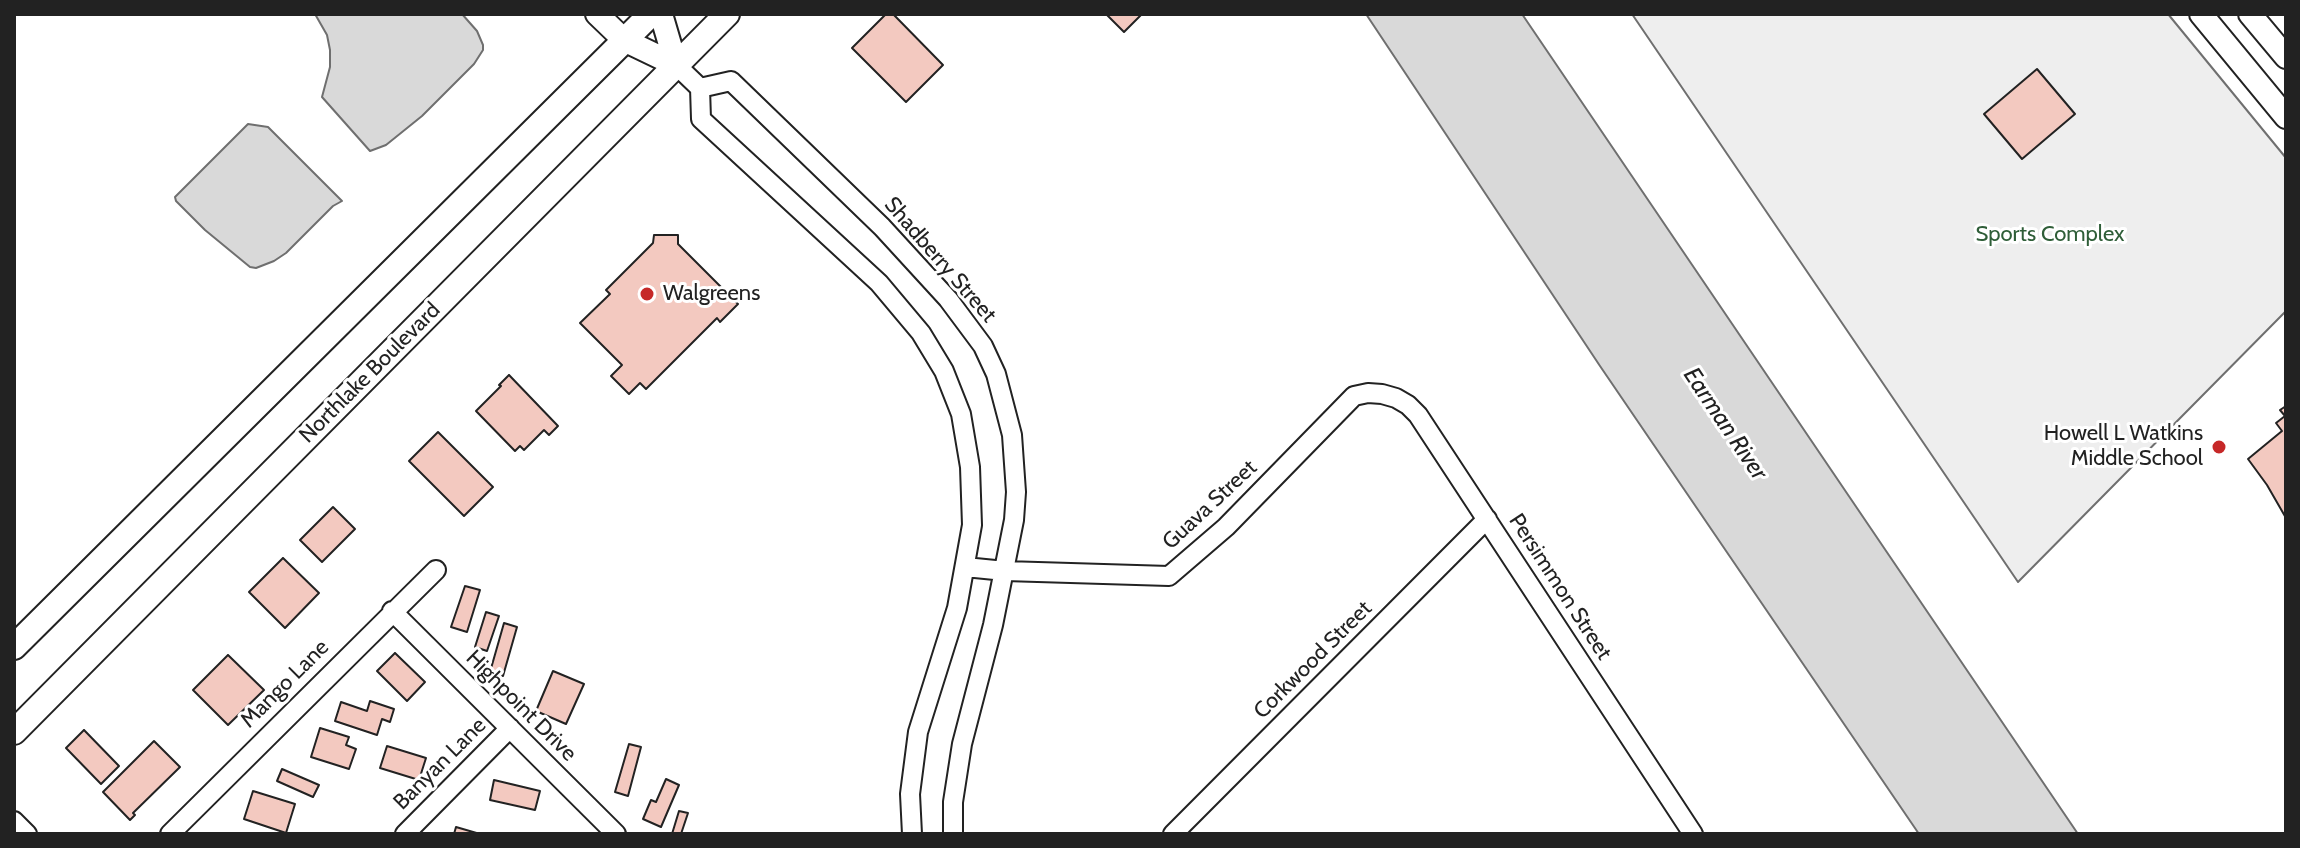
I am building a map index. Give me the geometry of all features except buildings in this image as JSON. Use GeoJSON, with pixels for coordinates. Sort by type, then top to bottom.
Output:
{"type":"FeatureCollection","features":[{"type":"Feature","properties":{"kind":"main road"},"geometry":{"type":"LineString","coordinates":[[14,647],[651,14]]}},
{"type":"Feature","properties":{"kind":"main road","name":"Northlake Boulevard"},"geometry":{"type":"LineString","coordinates":[[14,732],[727,14]]}},
{"type":"Feature","properties":{"kind":"street"},"geometry":{"type":"LineString","coordinates":[[597,14],[624,40],[676,65],[700,88],[701,119],[879,283],[921,333],[944,371],[961,414],[970,467],[972,525],[957,608],[918,732],[910,794],[912,834]]}},
{"type":"Feature","properties":{"kind":"street"},"geometry":{"type":"LineString","coordinates":[[661,14],[676,65]]}},
{"type":"Feature","properties":{"kind":"street"},"geometry":{"type":"LineString","coordinates":[[2201,14],[2286,117]]}},
{"type":"Feature","properties":{"kind":"street"},"geometry":{"type":"LineString","coordinates":[[2250,14],[2286,57]]}},
{"type":"Feature","properties":{"kind":"street","name":"Shadberry Street"},"geometry":{"type":"LineString","coordinates":[[700,88],[731,81],[882,227],[948,299],[983,346],[996,374],[1012,435],[1016,492],[1014,520],[1005,571],[962,744],[953,802],[953,834]]}},
{"type":"Feature","properties":{"kind":"street","name":"Guava Street"},"geometry":{"type":"LineString","coordinates":[[965,567],[1169,576],[1226,527],[1354,396],[1368,393]]}},
{"type":"Feature","properties":{"kind":"street","name":"Persimmon Street"},"geometry":{"type":"LineString","coordinates":[[1368,393],[1396,398],[1418,415],[1684,830]]}},
{"type":"Feature","properties":{"kind":"street","name":"Corkwood Street"},"geometry":{"type":"LineString","coordinates":[[1173,834],[1487,519]]}},
{"type":"Feature","properties":{"kind":"street","name":"Mango Lane"},"geometry":{"type":"LineString","coordinates":[[170,834],[436,570]]}},
{"type":"Feature","properties":{"kind":"street","name":"Highpoint Drive"},"geometry":{"type":"LineString","coordinates":[[392,611],[616,834]]}},
{"type":"Feature","properties":{"kind":"street","name":"Banyan Lane"},"geometry":{"type":"LineString","coordinates":[[405,834],[510,728]]}},
{"type":"Feature","properties":{"kind":"street"},"geometry":{"type":"LineString","coordinates":[[14,821],[27,834]]}},
{"type":"Feature","properties":{"kind":"green space","name":"Sports Complex"},"geometry":{"type":"Polygon","coordinates":[[[1632,14],[2168,14],[2286,158],[2286,311],[2018,582],[1632,14]]]}},
{"type":"Feature","properties":{"kind":"water"},"geometry":{"type":"Polygon","coordinates":[[[315,14],[462,14],[477,31],[483,50],[474,64],[422,116],[386,145],[370,151],[322,97],[330,67],[330,50],[327,35],[315,14]]]}},
{"type":"Feature","properties":{"kind":"water","name":"Earman River"},"geometry":{"type":"Polygon","coordinates":[[[1366,14],[1522,14],[2078,834],[1919,834],[1600,366],[1366,14]]]}},
{"type":"Feature","properties":{"kind":"water"},"geometry":{"type":"Polygon","coordinates":[[[248,124],[268,127],[342,201],[333,206],[286,253],[256,268],[250,267],[205,230],[175,197],[248,124]]]}},
{"type":"Feature","properties":{"kind":"place","name":"Walgreens"},"geometry":{"type":"Point","coordinates":[647,294]}},
{"type":"Feature","properties":{"kind":"place","name":"Howell L Watkins Middle School"},"geometry":{"type":"Point","coordinates":[2219,447]}}]}
